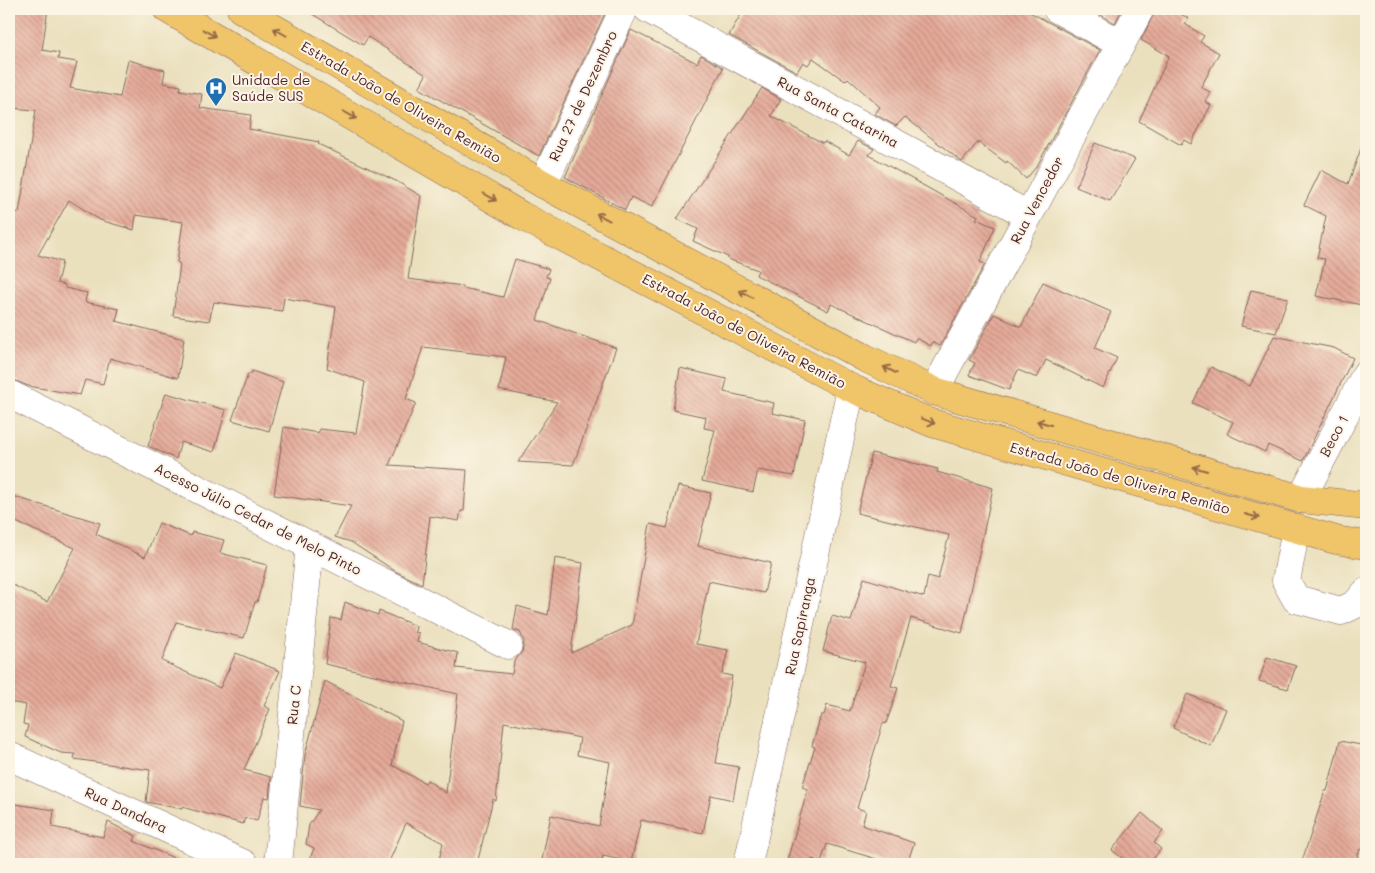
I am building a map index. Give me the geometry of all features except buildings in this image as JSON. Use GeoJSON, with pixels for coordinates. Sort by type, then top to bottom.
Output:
{"type":"FeatureCollection","features":[{"type":"Feature","properties":{"kind":"main road","name":"Estrada João de Oliveira Remião"},"geometry":{"type":"LineString","coordinates":[[167,9],[522,216],[852,388],[932,424],[1296,529],[1336,540],[1366,545]]}},
{"type":"Feature","properties":{"kind":"main road","name":"Estrada João de Oliveira Remião"},"geometry":{"type":"LineString","coordinates":[[241,9],[543,184],[865,358],[934,391],[1301,499],[1366,506]]}},
{"type":"Feature","properties":{"kind":"street","name":"Rua 27 de Dezembro"},"geometry":{"type":"LineString","coordinates":[[543,184],[624,9]]}},
{"type":"Feature","properties":{"kind":"street","name":"Rua Santa Catarina"},"geometry":{"type":"LineString","coordinates":[[648,9],[1028,215]]}},
{"type":"Feature","properties":{"kind":"street"},"geometry":{"type":"LineString","coordinates":[[1057,9],[1121,44]]}},
{"type":"Feature","properties":{"kind":"street","name":"Rua Vencedor"},"geometry":{"type":"LineString","coordinates":[[934,391],[1140,9]]}},
{"type":"Feature","properties":{"kind":"street","name":"Beco 1"},"geometry":{"type":"LineString","coordinates":[[1301,499],[1366,374]]}},
{"type":"Feature","properties":{"kind":"street","name":"Rua Sapiranga"},"geometry":{"type":"LineString","coordinates":[[748,864],[852,388]]}},
{"type":"Feature","properties":{"kind":"street","name":"Acesso Júlio Cedar de Melo Pinto"},"geometry":{"type":"LineString","coordinates":[[9,394],[508,645]]}},
{"type":"Feature","properties":{"kind":"street"},"geometry":{"type":"LineString","coordinates":[[1296,529],[1286,581],[1296,599],[1341,611],[1356,604],[1366,592]]}},
{"type":"Feature","properties":{"kind":"street","name":"Rua C"},"geometry":{"type":"LineString","coordinates":[[278,864],[310,545]]}},
{"type":"Feature","properties":{"kind":"street","name":"Rua Dandara"},"geometry":{"type":"LineString","coordinates":[[9,756],[244,864]]}},
{"type":"Feature","properties":{"kind":"place","name":"Unidade de Saúde SUS"},"geometry":{"type":"Point","coordinates":[216,107]}}]}
